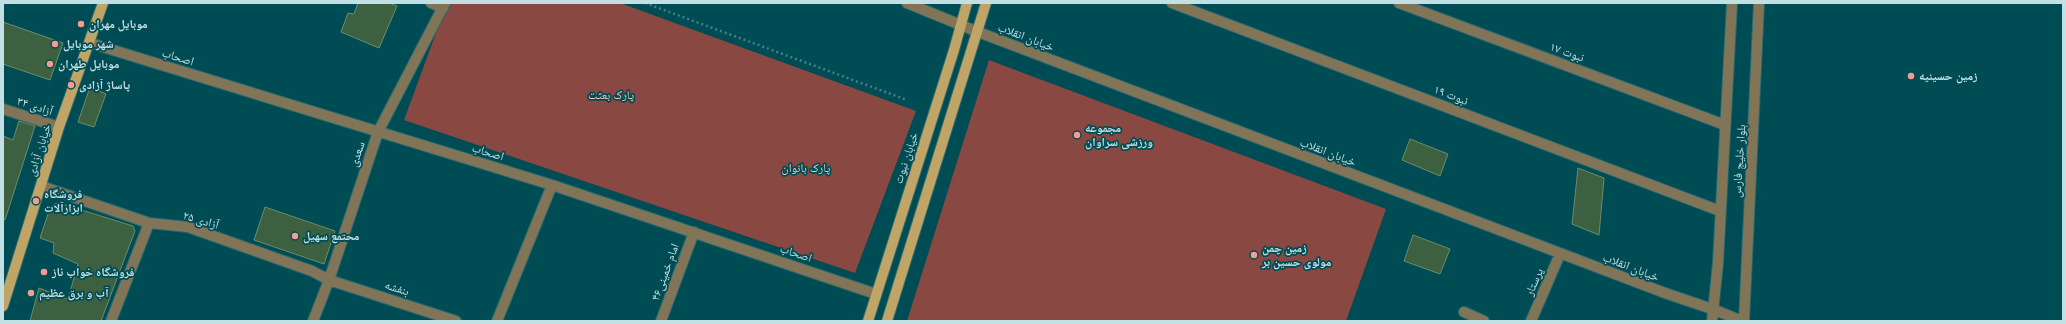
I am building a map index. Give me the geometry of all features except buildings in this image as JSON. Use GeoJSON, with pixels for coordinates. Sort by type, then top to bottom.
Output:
{"type":"FeatureCollection","features":[{"type":"Feature","properties":{"kind":"main road","name":"خیابان آزادی"},"geometry":{"type":"LineString","coordinates":[[3,306],[60,127],[104,3]]}},
{"type":"Feature","properties":{"kind":"main road","name":"خیابان نبوت"},"geometry":{"type":"LineString","coordinates":[[868,321],[954,50],[967,3]]}},
{"type":"Feature","properties":{"kind":"main road"},"geometry":{"type":"LineString","coordinates":[[887,321],[986,3]]}},
{"type":"Feature","properties":{"kind":"main road"},"geometry":{"type":"LineString","coordinates":[[876,294],[893,300]]}},
{"type":"Feature","properties":{"kind":"street"},"geometry":{"type":"LineString","coordinates":[[431,3],[444,5]]}},
{"type":"Feature","properties":{"kind":"street","name":"خیابان انقلاب"},"geometry":{"type":"LineString","coordinates":[[907,3],[978,32],[1665,294],[1715,310],[1743,321]]}},
{"type":"Feature","properties":{"kind":"street","name":"نبوت ۱۹"},"geometry":{"type":"LineString","coordinates":[[1172,3],[1720,211]]}},
{"type":"Feature","properties":{"kind":"street","name":"نبوت ۱۷"},"geometry":{"type":"LineString","coordinates":[[1400,3],[1725,125]]}},
{"type":"Feature","properties":{"kind":"street","name":"بلوار خلیج فارس"},"geometry":{"type":"LineString","coordinates":[[1712,321],[1715,310],[1732,3]]}},
{"type":"Feature","properties":{"kind":"street","name":"بلوار خلیج فارس"},"geometry":{"type":"LineString","coordinates":[[1743,321],[1759,3]]}},
{"type":"Feature","properties":{"kind":"street","name":"سعدی"},"geometry":{"type":"LineString","coordinates":[[313,321],[329,280],[378,132],[444,5]]}},
{"type":"Feature","properties":{"kind":"street","name":"اصحاب"},"geometry":{"type":"LineString","coordinates":[[90,43],[552,185],[876,294]]}},
{"type":"Feature","properties":{"kind":"street","name":"آزادی ۳۴"},"geometry":{"type":"LineString","coordinates":[[3,109],[60,127]]}},
{"type":"Feature","properties":{"kind":"street"},"geometry":{"type":"LineString","coordinates":[[497,321],[552,185]]}},
{"type":"Feature","properties":{"kind":"street","name":"آزادی ۲۵"},"geometry":{"type":"LineString","coordinates":[[41,186],[149,223],[188,227],[312,271],[329,280]]}},
{"type":"Feature","properties":{"kind":"street"},"geometry":{"type":"LineString","coordinates":[[111,321],[149,223]]}},
{"type":"Feature","properties":{"kind":"street","name":"امام خمینی۴۶"},"geometry":{"type":"LineString","coordinates":[[661,321],[694,232]]}},
{"type":"Feature","properties":{"kind":"street","name":"پرستار"},"geometry":{"type":"LineString","coordinates":[[1532,321],[1560,254]]}},
{"type":"Feature","properties":{"kind":"street","name":"بنفشه"},"geometry":{"type":"LineString","coordinates":[[329,280],[456,321]]}},
{"type":"Feature","properties":{"kind":"street"},"geometry":{"type":"LineString","coordinates":[[1464,312],[1484,321]]}},
{"type":"Feature","properties":{"kind":"path"},"geometry":{"type":"LineString","coordinates":[[645,3],[907,100]]}},
{"type":"Feature","properties":{"kind":"green space","name":"پارک بعثت"},"geometry":{"type":"Polygon","coordinates":[[[447,3],[620,3],[916,111],[855,273],[404,120],[447,3]]]}},
{"type":"Feature","properties":{"kind":"green space","name":"مجموعه ورزشی سراوان"},"geometry":{"type":"Polygon","coordinates":[[[989,60],[1386,209],[1346,321],[907,321],[989,60]]]}},
{"type":"Feature","properties":{"kind":"place","name":"موبایل مهران"},"geometry":{"type":"Point","coordinates":[81,24]}},
{"type":"Feature","properties":{"kind":"place","name":"شهر موبایل"},"geometry":{"type":"Point","coordinates":[55,44]}},
{"type":"Feature","properties":{"kind":"place","name":"موبایل طهران"},"geometry":{"type":"Point","coordinates":[50,64]}},
{"type":"Feature","properties":{"kind":"place","name":"زمین حسینیه"},"geometry":{"type":"Point","coordinates":[1911,76]}},
{"type":"Feature","properties":{"kind":"place","name":"پاساژ آزادی"},"geometry":{"type":"Point","coordinates":[71,85]}},
{"type":"Feature","properties":{"kind":"place","name":"مجموعه ورزشی سراوان"},"geometry":{"type":"Point","coordinates":[1077,135]}},
{"type":"Feature","properties":{"kind":"place","name":"فروشگاه ابزارآلات"},"geometry":{"type":"Point","coordinates":[36,201]}},
{"type":"Feature","properties":{"kind":"place","name":"محتمع سهیل"},"geometry":{"type":"Point","coordinates":[295,236]}},
{"type":"Feature","properties":{"kind":"place","name":"زمین چمن مولوی حسین بر"},"geometry":{"type":"Point","coordinates":[1254,255]}},
{"type":"Feature","properties":{"kind":"place","name":"فروشگاه خواب ناز"},"geometry":{"type":"Point","coordinates":[44,272]}},
{"type":"Feature","properties":{"kind":"place","name":"آب و برق عظیم"},"geometry":{"type":"Point","coordinates":[31,293]}},
{"type":"Feature","properties":{"kind":"park label","name":"پارک بانوان"},"geometry":{"type":"Point","coordinates":[806,168]}}]}
